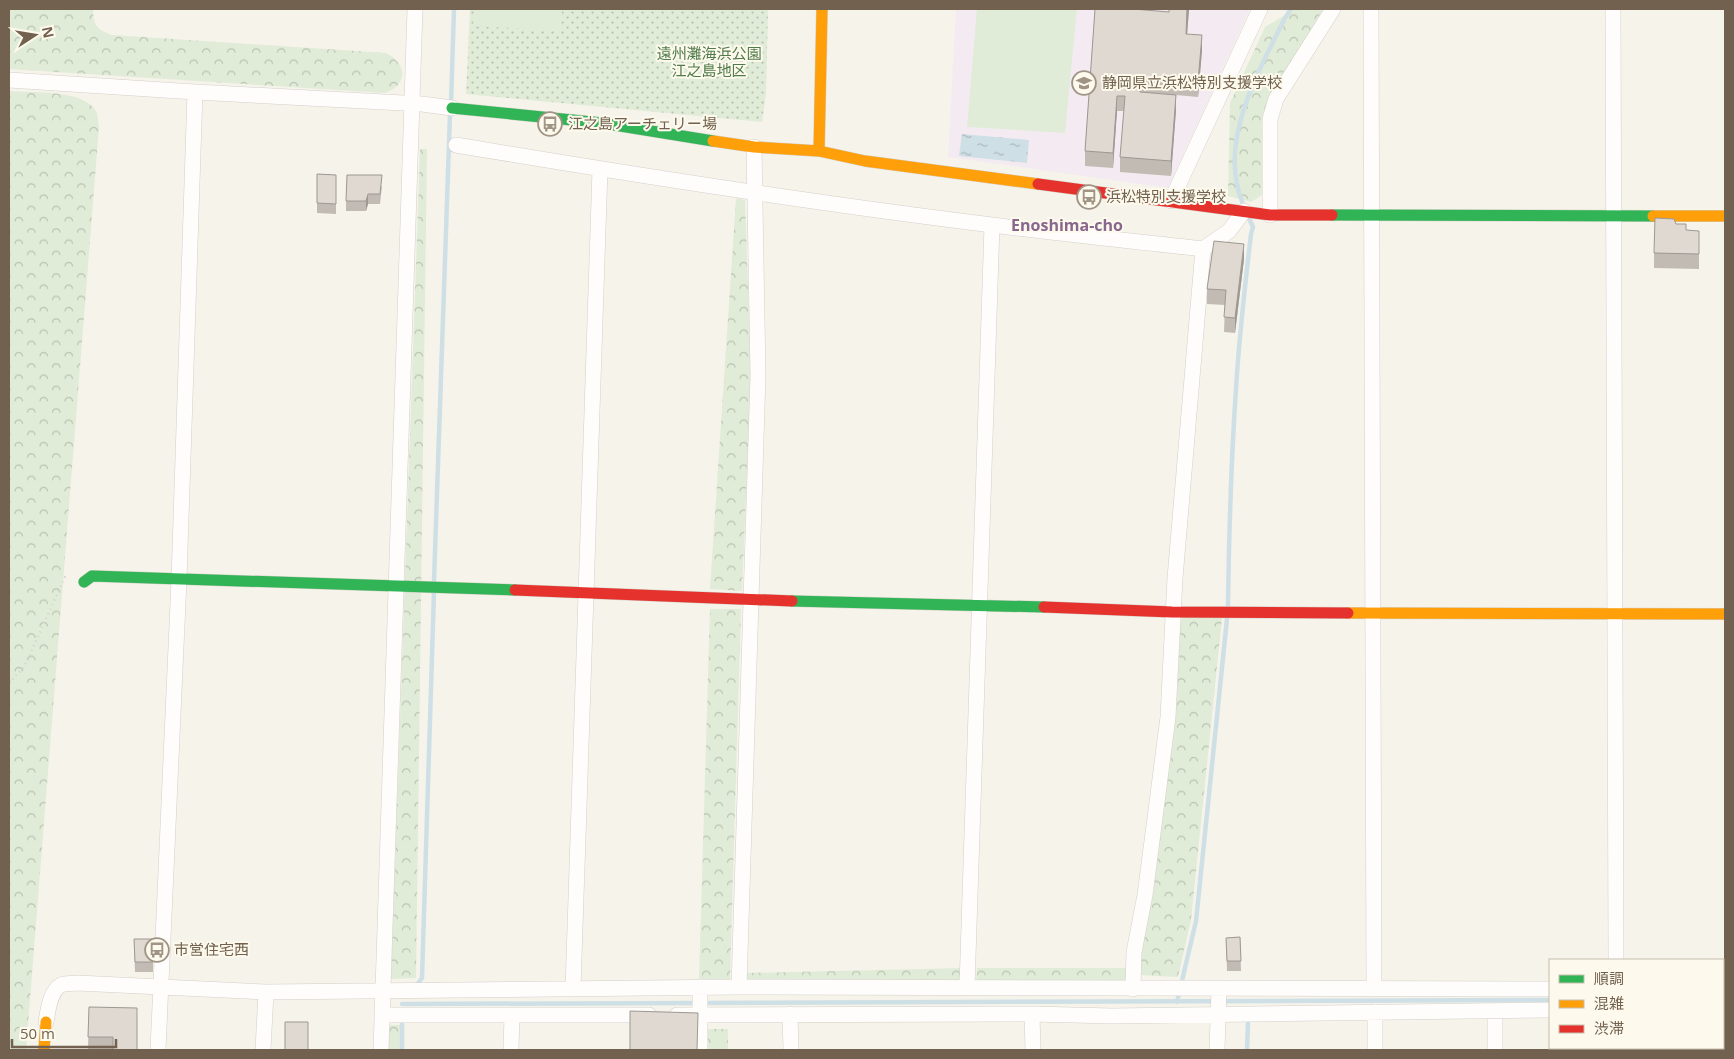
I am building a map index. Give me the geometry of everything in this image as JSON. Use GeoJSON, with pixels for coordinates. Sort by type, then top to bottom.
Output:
{"type":"FeatureCollection","features":[{"type":"Feature","properties":{"kind":"street"},"geometry":{"type":"LineString","coordinates":[[381,1050],[417,104],[415,9]]}},
{"type":"Feature","properties":{"kind":"street"},"geometry":{"type":"LineString","coordinates":[[819,151],[822,9]]}},
{"type":"Feature","properties":{"kind":"street"},"geometry":{"type":"LineString","coordinates":[[1171,202],[1260,9]]}},
{"type":"Feature","properties":{"kind":"street"},"geometry":{"type":"LineString","coordinates":[[1270,215],[1270,119],[1276,99],[1333,9]]}},
{"type":"Feature","properties":{"kind":"street"},"geometry":{"type":"LineString","coordinates":[[1371,9],[1374,989]]}},
{"type":"Feature","properties":{"kind":"street"},"geometry":{"type":"LineString","coordinates":[[1613,9],[1616,959]]}},
{"type":"Feature","properties":{"kind":"street"},"geometry":{"type":"LineString","coordinates":[[9,80],[417,104],[602,123],[754,147],[819,151],[865,161],[1270,215],[1725,216]]}},
{"type":"Feature","properties":{"kind":"street"},"geometry":{"type":"LineString","coordinates":[[158,1050],[179,580],[195,92]]}},
{"type":"Feature","properties":{"kind":"street"},"geometry":{"type":"LineString","coordinates":[[456,145],[754,192],[992,225],[1203,249],[1228,231],[1244,211]]}},
{"type":"Feature","properties":{"kind":"street"},"geometry":{"type":"LineString","coordinates":[[739,986],[758,375],[754,147]]}},
{"type":"Feature","properties":{"kind":"street"},"geometry":{"type":"LineString","coordinates":[[573,989],[600,169]]}},
{"type":"Feature","properties":{"kind":"street"},"geometry":{"type":"LineString","coordinates":[[967,987],[992,225]]}},
{"type":"Feature","properties":{"kind":"street"},"geometry":{"type":"LineString","coordinates":[[1133,989],[1134,952],[1145,895],[1168,718],[1172,612],[1203,249]]}},
{"type":"Feature","properties":{"kind":"street"},"geometry":{"type":"LineString","coordinates":[[84,582],[92,576],[179,580],[203,579],[400,585],[752,600],[980,604],[1172,612],[1725,614]]}},
{"type":"Feature","properties":{"kind":"street"},"geometry":{"type":"LineString","coordinates":[[44,1050],[48,1010],[54,992],[62,985],[77,983],[266,992],[739,986],[1133,989],[1219,1001],[1375,1012],[1549,1010]]}},
{"type":"Feature","properties":{"kind":"street"},"geometry":{"type":"LineString","coordinates":[[700,987],[700,1050]]}},
{"type":"Feature","properties":{"kind":"street"},"geometry":{"type":"LineString","coordinates":[[382,1015],[1032,1014],[1112,1016],[1219,1001],[1374,989],[1549,989]]}},
{"type":"Feature","properties":{"kind":"street"},"geometry":{"type":"LineString","coordinates":[[263,1050],[266,992]]}},
{"type":"Feature","properties":{"kind":"street"},"geometry":{"type":"LineString","coordinates":[[1217,1050],[1219,1001]]}},
{"type":"Feature","properties":{"kind":"street"},"geometry":{"type":"LineString","coordinates":[[1495,1010],[1495,1050]]}},
{"type":"Feature","properties":{"kind":"street"},"geometry":{"type":"LineString","coordinates":[[1375,1012],[1375,1050]]}},
{"type":"Feature","properties":{"kind":"street"},"geometry":{"type":"LineString","coordinates":[[790,1014],[791,1050]]}},
{"type":"Feature","properties":{"kind":"street"},"geometry":{"type":"LineString","coordinates":[[1032,1014],[1033,1050]]}},
{"type":"Feature","properties":{"kind":"street"},"geometry":{"type":"LineString","coordinates":[[511,1050],[512,1015]]}},
{"type":"Feature","properties":{"kind":"path"},"geometry":{"type":"LineString","coordinates":[[9,683],[24,668],[65,577],[84,582]]}},
{"type":"Feature","properties":{"kind":"shaded area","name":"静岡県立浜松特別支援学校"},"geometry":{"type":"Polygon","coordinates":[[[956,9],[1250,9],[1168,188],[948,157],[956,9]]]}},
{"type":"Feature","properties":{"kind":"green space"},"geometry":{"type":"Polygon","coordinates":[[[9,9],[93,9],[95,23],[99,29],[112,35],[386,53],[398,63],[402,74],[401,80],[392,90],[384,93],[9,69],[9,9]]]}},
{"type":"Feature","properties":{"kind":"green space","name":"遠州灘海浜公園 江之島地区"},"geometry":{"type":"Polygon","coordinates":[[[470,9],[768,9],[766,94],[762,122],[466,94],[470,9]]]}},
{"type":"Feature","properties":{"kind":"green space"},"geometry":{"type":"Polygon","coordinates":[[[474,9],[562,9],[561,31],[473,26],[474,9]]]}},
{"type":"Feature","properties":{"kind":"green space"},"geometry":{"type":"Polygon","coordinates":[[[977,9],[1077,9],[1065,133],[967,127],[977,9]]]}},
{"type":"Feature","properties":{"kind":"green space"},"geometry":{"type":"Polygon","coordinates":[[[1295,9],[1323,9],[1263,114],[1262,195],[1251,202],[1228,196],[1230,103],[1265,27],[1295,9]]]}},
{"type":"Feature","properties":{"kind":"green space"},"geometry":{"type":"Polygon","coordinates":[[[9,91],[43,92],[80,99],[90,104],[96,111],[99,127],[26,1050],[9,1050],[9,91]]]}},
{"type":"Feature","properties":{"kind":"green space"},"geometry":{"type":"Polygon","coordinates":[[[420,149],[427,149],[416,978],[391,979],[420,149]]]}},
{"type":"Feature","properties":{"kind":"green space"},"geometry":{"type":"Polygon","coordinates":[[[736,198],[745,200],[751,376],[742,591],[710,589],[736,198]]]}},
{"type":"Feature","properties":{"kind":"green space"},"geometry":{"type":"Polygon","coordinates":[[[710,609],[741,609],[730,979],[699,979],[710,609]]]}},
{"type":"Feature","properties":{"kind":"green space"},"geometry":{"type":"Polygon","coordinates":[[[1182,618],[1222,618],[1191,920],[1178,977],[1139,975],[1170,740],[1178,626],[1182,618]]]}},
{"type":"Feature","properties":{"kind":"green space"},"geometry":{"type":"Polygon","coordinates":[[[963,968],[957,983],[747,982],[747,973],[963,968]]]}},
{"type":"Feature","properties":{"kind":"green space"},"geometry":{"type":"Polygon","coordinates":[[[977,968],[1128,968],[1127,984],[976,984],[977,968]]]}},
{"type":"Feature","properties":{"kind":"green space"},"geometry":{"type":"Polygon","coordinates":[[[387,1025],[400,1025],[400,1050],[387,1050],[387,1025]]]}},
{"type":"Feature","properties":{"kind":"green space"},"geometry":{"type":"Polygon","coordinates":[[[708,1029],[728,1029],[728,1050],[708,1050],[708,1029]]]}},
{"type":"Feature","properties":{"kind":"water"},"geometry":{"type":"Polygon","coordinates":[[[962,134],[1029,140],[1027,163],[959,156],[962,134]]]}},
{"type":"Feature","properties":{"kind":"building"},"geometry":{"type":"Polygon","coordinates":[[[1095,9],[1133,9],[1169,12],[1169,9],[1187,9],[1186,34],[1202,35],[1198,82],[1141,78],[1140,92],[1176,95],[1171,161],[1120,157],[1125,96],[1117,96],[1113,153],[1085,151],[1095,9]]]}},
{"type":"Feature","properties":{"kind":"building"},"geometry":{"type":"Polygon","coordinates":[[[317,174],[336,175],[336,204],[317,203],[317,174]]]}},
{"type":"Feature","properties":{"kind":"building"},"geometry":{"type":"Polygon","coordinates":[[[347,175],[382,175],[380,194],[368,194],[366,201],[346,201],[347,175]]]}},
{"type":"Feature","properties":{"kind":"building"},"geometry":{"type":"Polygon","coordinates":[[[1655,218],[1674,219],[1676,224],[1686,224],[1686,230],[1699,231],[1699,254],[1654,253],[1655,218]]]}},
{"type":"Feature","properties":{"kind":"building"},"geometry":{"type":"Polygon","coordinates":[[[1214,241],[1244,244],[1235,318],[1224,317],[1226,290],[1207,289],[1214,241]]]}},
{"type":"Feature","properties":{"kind":"building"},"geometry":{"type":"Polygon","coordinates":[[[1240,937],[1241,961],[1227,961],[1226,938],[1240,937]]]}},
{"type":"Feature","properties":{"kind":"building"},"geometry":{"type":"Polygon","coordinates":[[[134,939],[153,939],[153,962],[135,962],[134,939]]]}},
{"type":"Feature","properties":{"kind":"building"},"geometry":{"type":"Polygon","coordinates":[[[89,1007],[137,1008],[137,1050],[113,1050],[113,1037],[88,1037],[89,1007]]]}},
{"type":"Feature","properties":{"kind":"building"},"geometry":{"type":"Polygon","coordinates":[[[630,1011],[698,1013],[697,1050],[630,1050],[630,1011]]]}},
{"type":"Feature","properties":{"kind":"building"},"geometry":{"type":"Polygon","coordinates":[[[285,1022],[308,1022],[308,1050],[285,1050],[285,1022]]]}},
{"type":"Feature","properties":{"kind":"waterway"},"geometry":{"type":"LineString","coordinates":[[451,104],[454,9]]}},
{"type":"Feature","properties":{"kind":"waterway"},"geometry":{"type":"LineString","coordinates":[[1243,204],[1236,180],[1235,157],[1238,132],[1244,108],[1253,85],[1291,9]]}},
{"type":"Feature","properties":{"kind":"waterway"},"geometry":{"type":"LineString","coordinates":[[434,581],[450,114]]}},
{"type":"Feature","properties":{"kind":"waterway"},"geometry":{"type":"LineString","coordinates":[[1228,606],[1237,370],[1244,292],[1253,227],[1249,218]]}},
{"type":"Feature","properties":{"kind":"waterway"},"geometry":{"type":"LineString","coordinates":[[416,986],[422,978],[434,591]]}},
{"type":"Feature","properties":{"kind":"waterway"},"geometry":{"type":"LineString","coordinates":[[1177,1002],[1196,921],[1227,619]]}},
{"type":"Feature","properties":{"kind":"waterway"},"geometry":{"type":"LineString","coordinates":[[402,1004],[1549,1000]]}},
{"type":"Feature","properties":{"kind":"waterway"},"geometry":{"type":"LineString","coordinates":[[402,1017],[402,1050]]}},
{"type":"Feature","properties":{"kind":"waterway"},"geometry":{"type":"LineString","coordinates":[[1247,1050],[1248,1023]]}},
{"type":"Feature","properties":{"kind":"traffic: fast"},"geometry":{"type":"LineString","coordinates":[[452,108],[602,123],[713,141]]}},
{"type":"Feature","properties":{"kind":"traffic: fast"},"geometry":{"type":"LineString","coordinates":[[1332,215],[1653,216]]}},
{"type":"Feature","properties":{"kind":"traffic: fast"},"geometry":{"type":"LineString","coordinates":[[84,582],[92,576],[515,590]]}},
{"type":"Feature","properties":{"kind":"traffic: fast"},"geometry":{"type":"LineString","coordinates":[[792,601],[1044,607]]}},
{"type":"Feature","properties":{"kind":"traffic: slow"},"geometry":{"type":"LineString","coordinates":[[819,151],[822,9]]}},
{"type":"Feature","properties":{"kind":"traffic: slow"},"geometry":{"type":"LineString","coordinates":[[713,141],[754,147],[819,151],[865,161],[1038,184]]}},
{"type":"Feature","properties":{"kind":"traffic: slow"},"geometry":{"type":"LineString","coordinates":[[1653,216],[1725,216]]}},
{"type":"Feature","properties":{"kind":"traffic: slow"},"geometry":{"type":"LineString","coordinates":[[1348,613],[1725,614]]}},
{"type":"Feature","properties":{"kind":"traffic: slow"},"geometry":{"type":"LineString","coordinates":[[44,1050],[46,1022]]}},
{"type":"Feature","properties":{"kind":"traffic: jam"},"geometry":{"type":"LineString","coordinates":[[1038,184],[1270,215],[1332,215]]}},
{"type":"Feature","properties":{"kind":"traffic: jam"},"geometry":{"type":"LineString","coordinates":[[515,590],[792,601]]}},
{"type":"Feature","properties":{"kind":"traffic: jam"},"geometry":{"type":"LineString","coordinates":[[1044,607],[1172,612],[1348,613]]}},
{"type":"Feature","properties":{"kind":"place","name":"静岡県立浜松特別支援学校"},"geometry":{"type":"Point","coordinates":[1084,83]}},
{"type":"Feature","properties":{"kind":"place","name":"江之島アーチェリー場"},"geometry":{"type":"Point","coordinates":[550,124]}},
{"type":"Feature","properties":{"kind":"place","name":"浜松特別支援学校"},"geometry":{"type":"Point","coordinates":[1089,197]}},
{"type":"Feature","properties":{"kind":"place","name":"市営住宅西"},"geometry":{"type":"Point","coordinates":[157,950]}},
{"type":"Feature","properties":{"kind":"district","name":"Enoshima-cho"},"geometry":{"type":"Point","coordinates":[1067,225]}}]}
